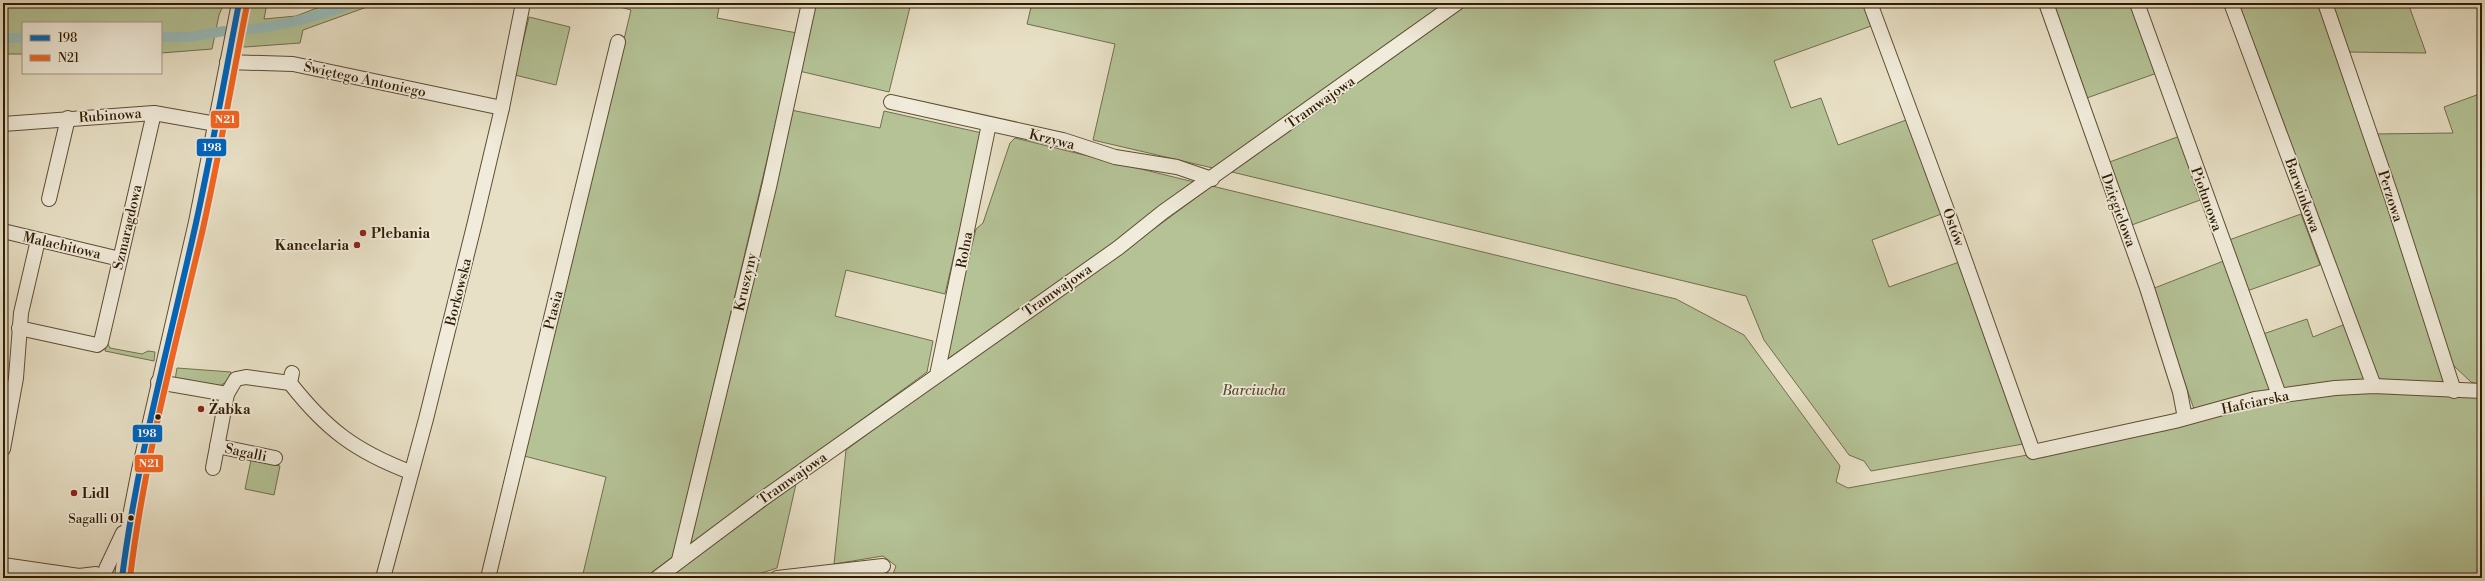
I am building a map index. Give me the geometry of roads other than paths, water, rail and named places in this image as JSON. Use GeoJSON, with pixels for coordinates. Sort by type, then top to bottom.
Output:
{"type":"FeatureCollection","features":[{"type":"Feature","properties":{"kind":"street"},"geometry":{"type":"LineString","coordinates":[[122,578],[129,522],[158,382],[196,222],[239,3]]}},
{"type":"Feature","properties":{"kind":"street","name":"Borkowska"},"geometry":{"type":"LineString","coordinates":[[383,578],[410,472],[426,420],[502,108],[523,3]]}},
{"type":"Feature","properties":{"kind":"street","name":"Kruszyny"},"geometry":{"type":"LineString","coordinates":[[679,560],[769,187],[810,3]]}},
{"type":"Feature","properties":{"kind":"street","name":"Tramwajowa"},"geometry":{"type":"LineString","coordinates":[[657,578],[679,560],[1457,3]]}},
{"type":"Feature","properties":{"kind":"street","name":"Ostów"},"geometry":{"type":"LineString","coordinates":[[1870,3],[1948,213],[2033,452]]}},
{"type":"Feature","properties":{"kind":"street","name":"Dzięgielowa"},"geometry":{"type":"LineString","coordinates":[[2046,3],[2147,288],[2180,392],[2185,418]]}},
{"type":"Feature","properties":{"kind":"street","name":"Piołunowa"},"geometry":{"type":"LineString","coordinates":[[2137,3],[2279,395]]}},
{"type":"Feature","properties":{"kind":"street","name":"Barwinkowa"},"geometry":{"type":"LineString","coordinates":[[2231,3],[2374,386]]}},
{"type":"Feature","properties":{"kind":"street","name":"Perzowa"},"geometry":{"type":"LineString","coordinates":[[2325,3],[2391,195],[2454,391]]}},
{"type":"Feature","properties":{"kind":"street","name":"Ptasia"},"geometry":{"type":"LineString","coordinates":[[488,578],[618,42]]}},
{"type":"Feature","properties":{"kind":"street","name":"Świętego Antoniego"},"geometry":{"type":"LineString","coordinates":[[227,62],[293,64],[502,108]]}},
{"type":"Feature","properties":{"kind":"street","name":"Krzywa"},"geometry":{"type":"LineString","coordinates":[[891,102],[1063,140],[1115,157],[1176,167],[1212,179]]}},
{"type":"Feature","properties":{"kind":"street","name":"Rubinowa"},"geometry":{"type":"LineString","coordinates":[[3,124],[68,118],[154,113],[216,124]]}},
{"type":"Feature","properties":{"kind":"street","name":"Szmaragdowa"},"geometry":{"type":"LineString","coordinates":[[19,328],[97,345],[101,342],[154,113]]}},
{"type":"Feature","properties":{"kind":"street"},"geometry":{"type":"LineString","coordinates":[[49,199],[68,118]]}},
{"type":"Feature","properties":{"kind":"street","name":"Rolna"},"geometry":{"type":"LineString","coordinates":[[937,375],[989,124]]}},
{"type":"Feature","properties":{"kind":"street","name":"Malachitowa"},"geometry":{"type":"LineString","coordinates":[[3,231],[120,260]]}},
{"type":"Feature","properties":{"kind":"street"},"geometry":{"type":"LineString","coordinates":[[3,449],[6,415],[16,378],[19,328],[38,240]]}},
{"type":"Feature","properties":{"kind":"street","name":"Sagalli"},"geometry":{"type":"LineString","coordinates":[[213,468],[227,394],[236,379],[246,377],[291,378],[313,412],[342,437],[382,461],[410,472]]}},
{"type":"Feature","properties":{"kind":"street"},"geometry":{"type":"LineString","coordinates":[[158,382],[227,394]]}},
{"type":"Feature","properties":{"kind":"street","name":"Hafciarska"},"geometry":{"type":"LineString","coordinates":[[2033,452],[2279,395],[2336,388],[2374,386],[2454,391],[2482,391]]}},
{"type":"Feature","properties":{"kind":"street","name":"Sagalli"},"geometry":{"type":"LineString","coordinates":[[217,446],[275,458]]}},
{"type":"Feature","properties":{"kind":"street"},"geometry":{"type":"LineString","coordinates":[[98,574],[129,522]]}},
{"type":"Feature","properties":{"kind":"street"},"geometry":{"type":"LineString","coordinates":[[3,564],[36,571],[79,576],[118,572],[122,578]]}},
{"type":"Feature","properties":{"kind":"street"},"geometry":{"type":"LineString","coordinates":[[777,578],[883,566]]}},
{"type":"Feature","properties":{"kind":"street"},"geometry":{"type":"LineString","coordinates":[[36,571],[53,578]]}},
{"type":"Feature","properties":{"kind":"waterway"},"geometry":{"type":"LineString","coordinates":[[241,30],[256,29],[299,21],[354,3]]}},
{"type":"Feature","properties":{"kind":"waterway"},"geometry":{"type":"LineString","coordinates":[[162,37],[190,37],[224,31]]}},
{"type":"Feature","properties":{"kind":"waterway"},"geometry":{"type":"LineString","coordinates":[[3,38],[22,38]]}},
{"type":"Feature","properties":{"kind":"place","name":"Plebania"},"geometry":{"type":"Point","coordinates":[363,233]}},
{"type":"Feature","properties":{"kind":"place","name":"Kancelaria"},"geometry":{"type":"Point","coordinates":[357,245]}},
{"type":"Feature","properties":{"kind":"place","name":"Żabka"},"geometry":{"type":"Point","coordinates":[201,409]}},
{"type":"Feature","properties":{"kind":"place","name":"Lidl"},"geometry":{"type":"Point","coordinates":[74,493]}},
{"type":"Feature","properties":{"kind":"place","name":"Sagalli 01"},"geometry":{"type":"Point","coordinates":[131,518]}},
{"type":"Feature","properties":{"kind":"park label","name":"Barciucha"},"geometry":{"type":"Point","coordinates":[1254,390]}}]}
